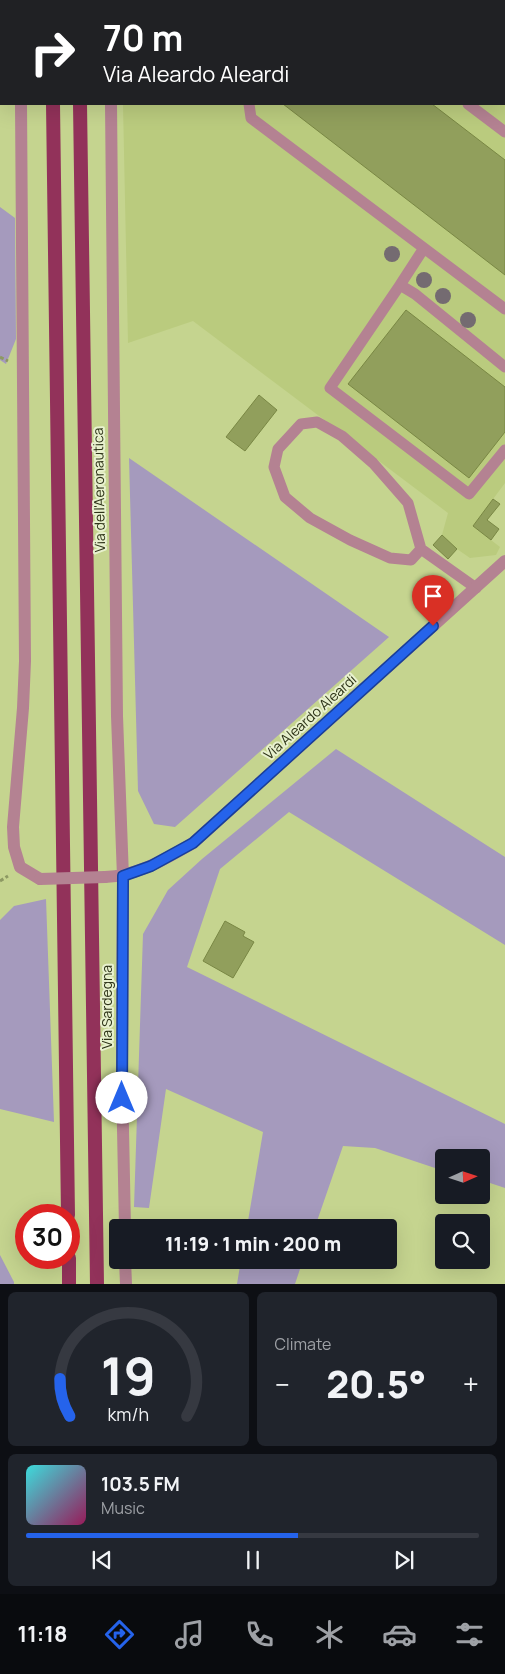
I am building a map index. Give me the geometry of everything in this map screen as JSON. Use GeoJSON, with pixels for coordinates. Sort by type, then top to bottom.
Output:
{"type":"FeatureCollection","features":[{"type":"Feature","properties":{"kind":"highway"},"geometry":{"type":"LineString","coordinates":[[53,105],[68,1204]]}},
{"type":"Feature","properties":{"kind":"highway"},"geometry":{"type":"LineString","coordinates":[[80,105],[98,1284]]}},
{"type":"Feature","properties":{"kind":"highway"},"geometry":{"type":"LineString","coordinates":[[69,1269],[69,1284]]}},
{"type":"Feature","properties":{"kind":"street","name":"Via Aleardo Aleardi"},"geometry":{"type":"LineString","coordinates":[[20,105],[25,661],[13,826],[14,848],[20,867],[40,879],[123,876],[151,866],[193,843],[505,561]]}},
{"type":"Feature","properties":{"kind":"street","name":"Via dell'Aeronautica"},"geometry":{"type":"LineString","coordinates":[[111,105],[117,716],[123,876]]}},
{"type":"Feature","properties":{"kind":"street","name":"Via Sardegna"},"geometry":{"type":"LineString","coordinates":[[123,876],[122,1080],[124,1219]]}},
{"type":"Feature","properties":{"kind":"street"},"geometry":{"type":"LineString","coordinates":[[125,1269],[126,1284]]}},
{"type":"Feature","properties":{"kind":"lane"},"geometry":{"type":"LineString","coordinates":[[249,105],[251,118],[505,309]]}},
{"type":"Feature","properties":{"kind":"lane"},"geometry":{"type":"LineString","coordinates":[[469,105],[505,132]]}},
{"type":"Feature","properties":{"kind":"lane"},"geometry":{"type":"LineString","coordinates":[[424,248],[330,388],[469,494],[505,450]]}},
{"type":"Feature","properties":{"kind":"lane"},"geometry":{"type":"LineString","coordinates":[[400,285],[415,294],[505,367]]}},
{"type":"Feature","properties":{"kind":"lane"},"geometry":{"type":"LineString","coordinates":[[421,549],[410,560],[390,558],[350,540],[310,518],[286,497],[274,467],[278,449],[301,424],[318,422],[342,436],[373,464],[408,503],[421,549],[476,588]]}},
{"type":"Feature","properties":{"kind":"shaded area"},"geometry":{"type":"Polygon","coordinates":[[[123,105],[505,105],[505,483],[473,526],[500,547],[496,555],[470,558],[457,549],[442,535],[448,513],[193,321],[128,343],[123,105]]]}},
{"type":"Feature","properties":{"kind":"shaded area"},"geometry":{"type":"Polygon","coordinates":[[[0,207],[15,218],[16,339],[6,364],[0,360],[0,207]]]}},
{"type":"Feature","properties":{"kind":"shaded area"},"geometry":{"type":"Polygon","coordinates":[[[129,458],[389,637],[175,827],[154,824],[138,791],[129,458]]]}},
{"type":"Feature","properties":{"kind":"shaded area"},"geometry":{"type":"Polygon","coordinates":[[[336,749],[505,857],[505,945],[289,812],[220,869],[187,967],[505,1124],[505,1188],[490,1183],[490,1149],[435,1149],[435,1168],[375,1148],[343,1146],[318,1219],[248,1219],[263,1132],[166,1089],[149,1208],[134,1207],[143,934],[168,890],[202,859],[336,749]]]}},
{"type":"Feature","properties":{"kind":"shaded area"},"geometry":{"type":"Polygon","coordinates":[[[46,899],[54,1122],[0,1109],[0,920],[14,906],[46,899]]]}},
{"type":"Feature","properties":{"kind":"shaded area"},"geometry":{"type":"Polygon","coordinates":[[[0,1255],[14,1282],[14,1284],[0,1284],[0,1255]]]}},
{"type":"Feature","properties":{"kind":"shaded area"},"geometry":{"type":"Polygon","coordinates":[[[240,1269],[300,1269],[295,1284],[237,1284],[240,1269]]]}},
{"type":"Feature","properties":{"kind":"building"},"geometry":{"type":"Polygon","coordinates":[[[284,105],[433,105],[505,160],[505,275],[284,105]]]}},
{"type":"Feature","properties":{"kind":"building"},"geometry":{"type":"Polygon","coordinates":[[[406,310],[505,387],[505,432],[469,478],[348,384],[406,310]]]}},
{"type":"Feature","properties":{"kind":"building"},"geometry":{"type":"Polygon","coordinates":[[[259,395],[277,410],[245,451],[226,437],[259,395]]]}},
{"type":"Feature","properties":{"kind":"building"},"geometry":{"type":"Polygon","coordinates":[[[493,499],[500,504],[487,520],[499,529],[491,540],[473,526],[493,499]]]}},
{"type":"Feature","properties":{"kind":"building"},"geometry":{"type":"Polygon","coordinates":[[[442,535],[457,549],[448,559],[433,545],[442,535]]]}},
{"type":"Feature","properties":{"kind":"building"},"geometry":{"type":"Polygon","coordinates":[[[225,921],[245,932],[243,936],[254,942],[233,978],[203,961],[225,921]]]}},
{"type":"Feature","properties":{"kind":"route"},"geometry":{"type":"LineString","coordinates":[[122,1098],[123,876],[151,866],[193,843],[433,626]]}}]}
